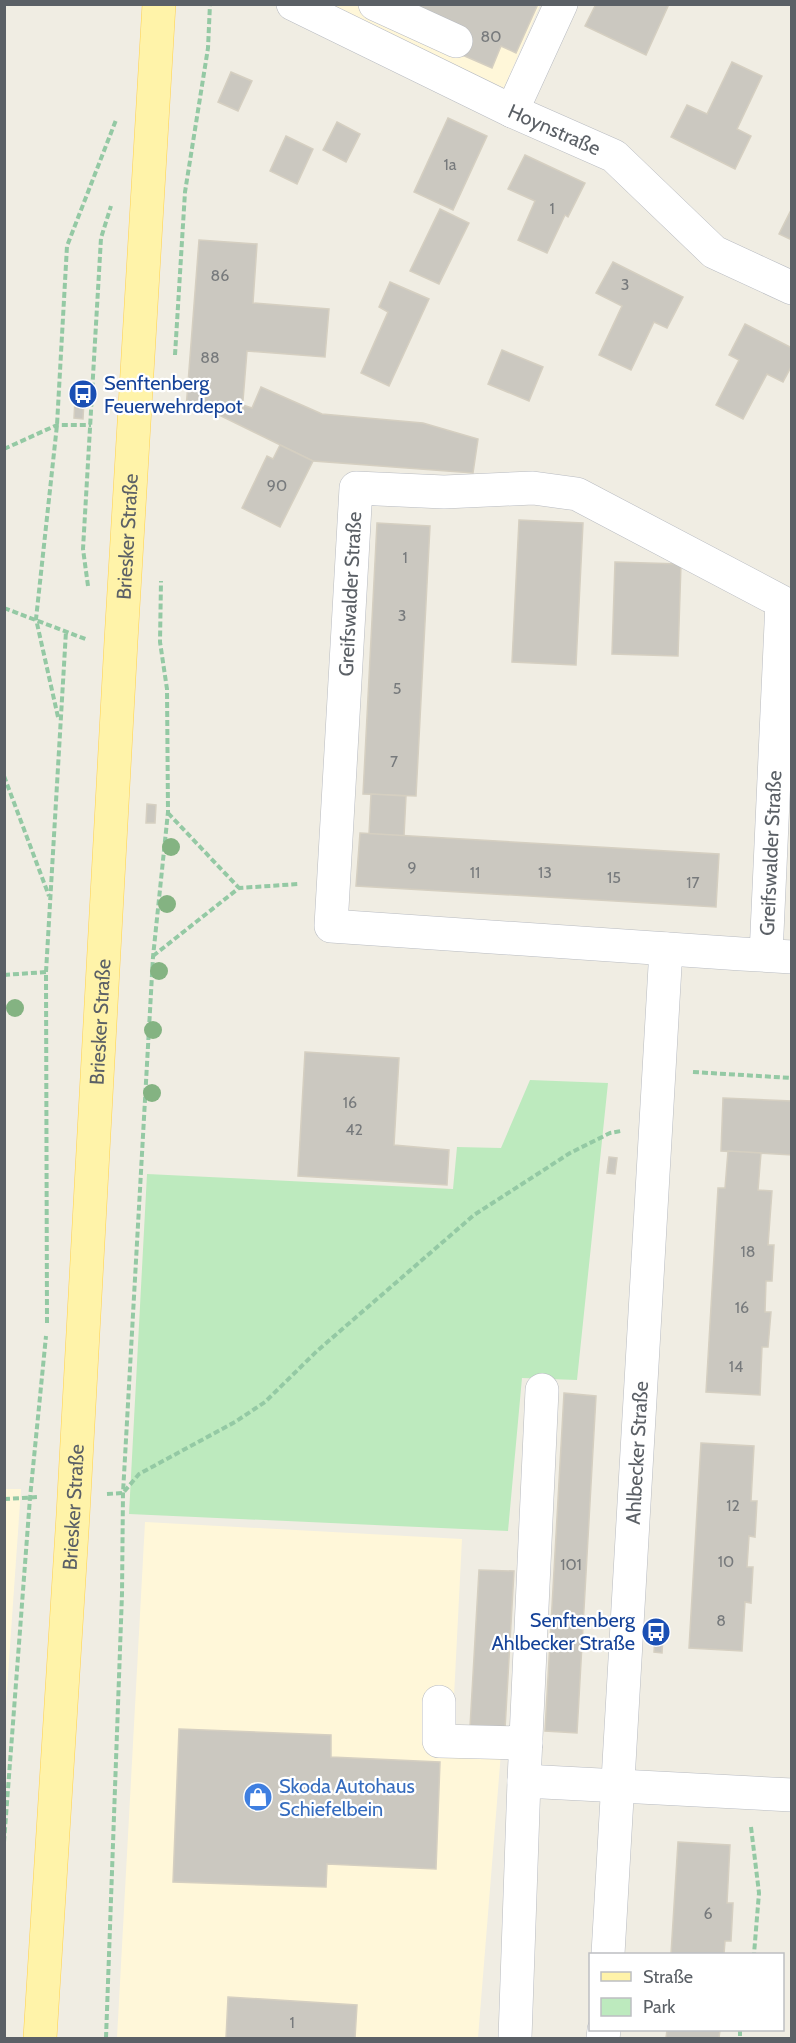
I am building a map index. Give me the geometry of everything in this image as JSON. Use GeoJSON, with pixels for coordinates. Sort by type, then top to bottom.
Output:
{"type":"FeatureCollection","features":[{"type":"Feature","properties":{"kind":"main road","name":"Briesker Straße"},"geometry":{"type":"LineString","coordinates":[[40,2038],[73,1515],[120,641],[159,4]]}},
{"type":"Feature","properties":{"kind":"street","name":"Hoynstraße"},"geometry":{"type":"LineString","coordinates":[[293,4],[512,111],[614,156],[714,252],[792,288]]}},
{"type":"Feature","properties":{"kind":"street"},"geometry":{"type":"LineString","coordinates":[[375,4],[456,41]]}},
{"type":"Feature","properties":{"kind":"street"},"geometry":{"type":"LineString","coordinates":[[512,111],[561,4]]}},
{"type":"Feature","properties":{"kind":"street","name":"Greifswalder Straße"},"geometry":{"type":"LineString","coordinates":[[356,488],[444,492],[533,488],[577,494],[782,602],[779,956],[666,949],[331,926],[356,488]]}},
{"type":"Feature","properties":{"kind":"street","name":"Ahlbecker Straße"},"geometry":{"type":"LineString","coordinates":[[608,1953],[666,949]]}},
{"type":"Feature","properties":{"kind":"street"},"geometry":{"type":"LineString","coordinates":[[514,2038],[542,1390]]}},
{"type":"Feature","properties":{"kind":"street"},"geometry":{"type":"LineString","coordinates":[[439,1702],[439,1741],[526,1743]]}},
{"type":"Feature","properties":{"kind":"street"},"geometry":{"type":"LineString","coordinates":[[524,1781],[792,1795]]}},
{"type":"Feature","properties":{"kind":"path"},"geometry":{"type":"LineString","coordinates":[[174,361],[185,192],[208,48],[210,4]]}},
{"type":"Feature","properties":{"kind":"path"},"geometry":{"type":"LineString","coordinates":[[59,721],[36,619],[57,425],[67,246],[109,144],[119,111],[122,120]]}},
{"type":"Feature","properties":{"kind":"path"},"geometry":{"type":"LineString","coordinates":[[88,590],[83,549],[101,237],[112,204]]}},
{"type":"Feature","properties":{"kind":"path"},"geometry":{"type":"LineString","coordinates":[[4,448],[57,425],[91,425]]}},
{"type":"Feature","properties":{"kind":"path"},"geometry":{"type":"LineString","coordinates":[[106,2038],[122,1594],[123,1493],[153,957],[168,812],[166,689],[160,642],[163,615],[161,571]]}},
{"type":"Feature","properties":{"kind":"path"},"geometry":{"type":"LineString","coordinates":[[4,608],[88,640],[89,630]]}},
{"type":"Feature","properties":{"kind":"path"},"geometry":{"type":"LineString","coordinates":[[4,1842],[30,1498],[47,1328],[46,972],[66,631]]}},
{"type":"Feature","properties":{"kind":"path"},"geometry":{"type":"LineString","coordinates":[[4,776],[50,899]]}},
{"type":"Feature","properties":{"kind":"path"},"geometry":{"type":"LineString","coordinates":[[168,812],[240,888]]}},
{"type":"Feature","properties":{"kind":"path"},"geometry":{"type":"LineString","coordinates":[[153,957],[240,888],[334,882]]}},
{"type":"Feature","properties":{"kind":"path"},"geometry":{"type":"LineString","coordinates":[[4,975],[46,972]]}},
{"type":"Feature","properties":{"kind":"path"},"geometry":{"type":"LineString","coordinates":[[659,1070],[792,1078]]}},
{"type":"Feature","properties":{"kind":"path"},"geometry":{"type":"LineString","coordinates":[[123,1493],[139,1474],[235,1422],[265,1402],[317,1351],[474,1215],[570,1153],[610,1133],[654,1132]]}},
{"type":"Feature","properties":{"kind":"path"},"geometry":{"type":"LineString","coordinates":[[4,1499],[30,1498]]}},
{"type":"Feature","properties":{"kind":"path"},"geometry":{"type":"LineString","coordinates":[[740,1792],[751,1827],[759,1893],[754,1953]]}},
{"type":"Feature","properties":{"kind":"shaded area"},"geometry":{"type":"Polygon","coordinates":[[[320,5],[540,5],[502,92],[320,5]]]}},
{"type":"Feature","properties":{"kind":"shaded area"},"geometry":{"type":"Polygon","coordinates":[[[4,1489],[21,1489],[5,1718],[4,1489]]]}},
{"type":"Feature","properties":{"kind":"shaded area"},"geometry":{"type":"Polygon","coordinates":[[[145,1522],[462,1539],[452,1736],[502,1740],[478,2038],[117,2038],[145,1522]]]}},
{"type":"Feature","properties":{"kind":"green space"},"geometry":{"type":"Polygon","coordinates":[[[530,1080],[608,1083],[577,1380],[522,1378],[508,1531],[129,1514],[147,1174],[453,1189],[457,1147],[501,1148],[530,1080]]]}},
{"type":"Feature","properties":{"kind":"building"},"geometry":{"type":"Polygon","coordinates":[[[400,4],[538,4],[516,53],[501,46],[492,68],[451,50],[400,4]]]}},
{"type":"Feature","properties":{"kind":"building"},"geometry":{"type":"Polygon","coordinates":[[[596,4],[669,4],[646,55],[585,26],[596,4]]]}},
{"type":"Feature","properties":{"kind":"building"},"geometry":{"type":"Polygon","coordinates":[[[732,62],[762,76],[737,129],[751,136],[735,169],[671,137],[687,105],[707,114],[732,62]]]}},
{"type":"Feature","properties":{"kind":"building"},"geometry":{"type":"Polygon","coordinates":[[[231,72],[252,81],[238,111],[218,102],[231,72]]]}},
{"type":"Feature","properties":{"kind":"building"},"geometry":{"type":"Polygon","coordinates":[[[448,118],[487,136],[453,210],[414,192],[448,118]]]}},
{"type":"Feature","properties":{"kind":"building"},"geometry":{"type":"Polygon","coordinates":[[[337,122],[360,134],[346,162],[323,150],[337,122]]]}},
{"type":"Feature","properties":{"kind":"building"},"geometry":{"type":"Polygon","coordinates":[[[286,136],[313,149],[297,184],[270,171],[286,136]]]}},
{"type":"Feature","properties":{"kind":"building"},"geometry":{"type":"Polygon","coordinates":[[[525,155],[585,183],[568,217],[565,215],[547,253],[518,240],[535,201],[508,189],[525,155]]]}},
{"type":"Feature","properties":{"kind":"building"},"geometry":{"type":"Polygon","coordinates":[[[792,208],[792,240],[779,234],[792,208]]]}},
{"type":"Feature","properties":{"kind":"building"},"geometry":{"type":"Polygon","coordinates":[[[440,209],[469,223],[439,284],[410,271],[440,209]]]}},
{"type":"Feature","properties":{"kind":"building"},"geometry":{"type":"Polygon","coordinates":[[[199,240],[257,244],[253,303],[329,309],[325,357],[247,351],[242,413],[186,409],[199,240]]]}},
{"type":"Feature","properties":{"kind":"building"},"geometry":{"type":"Polygon","coordinates":[[[613,262],[683,297],[667,328],[654,322],[631,370],[599,355],[622,306],[596,293],[613,262]]]}},
{"type":"Feature","properties":{"kind":"building"},"geometry":{"type":"Polygon","coordinates":[[[390,282],[429,299],[389,386],[361,373],[388,312],[379,307],[390,282]]]}},
{"type":"Feature","properties":{"kind":"building"},"geometry":{"type":"Polygon","coordinates":[[[745,324],[792,348],[792,365],[783,382],[767,374],[743,419],[716,405],[739,360],[729,355],[745,324]]]}},
{"type":"Feature","properties":{"kind":"building"},"geometry":{"type":"Polygon","coordinates":[[[502,350],[543,367],[529,401],[488,384],[502,350]]]}},
{"type":"Feature","properties":{"kind":"building"},"geometry":{"type":"Polygon","coordinates":[[[261,387],[322,414],[423,423],[478,439],[473,473],[313,461],[211,411],[242,413],[243,405],[252,408],[261,387]]]}},
{"type":"Feature","properties":{"kind":"building"},"geometry":{"type":"Polygon","coordinates":[[[75,399],[84,400],[83,419],[74,418],[75,399]]]}},
{"type":"Feature","properties":{"kind":"building"},"geometry":{"type":"Polygon","coordinates":[[[280,445],[313,461],[280,527],[242,508],[267,456],[273,459],[280,445]]]}},
{"type":"Feature","properties":{"kind":"building"},"geometry":{"type":"Polygon","coordinates":[[[519,520],[583,523],[576,665],[512,662],[519,520]]]}},
{"type":"Feature","properties":{"kind":"building"},"geometry":{"type":"Polygon","coordinates":[[[377,523],[430,526],[416,796],[363,794],[377,523]]]}},
{"type":"Feature","properties":{"kind":"building"},"geometry":{"type":"Polygon","coordinates":[[[615,562],[681,564],[678,656],[612,654],[615,562]]]}},
{"type":"Feature","properties":{"kind":"building"},"geometry":{"type":"Polygon","coordinates":[[[371,794],[406,796],[404,836],[369,834],[371,794]]]}},
{"type":"Feature","properties":{"kind":"building"},"geometry":{"type":"Polygon","coordinates":[[[147,804],[156,805],[155,823],[146,823],[147,804]]]}},
{"type":"Feature","properties":{"kind":"building"},"geometry":{"type":"Polygon","coordinates":[[[360,833],[719,854],[716,907],[356,886],[360,833]]]}},
{"type":"Feature","properties":{"kind":"building"},"geometry":{"type":"Polygon","coordinates":[[[305,1052],[399,1058],[394,1145],[449,1150],[447,1185],[298,1176],[305,1052]]]}},
{"type":"Feature","properties":{"kind":"building"},"geometry":{"type":"Polygon","coordinates":[[[723,1098],[792,1101],[792,1155],[721,1151],[723,1098]]]}},
{"type":"Feature","properties":{"kind":"building"},"geometry":{"type":"Polygon","coordinates":[[[728,1151],[761,1153],[758,1190],[772,1191],[768,1245],[774,1245],[772,1281],[766,1281],[765,1312],[771,1312],[768,1347],[762,1347],[760,1395],[706,1392],[718,1188],[725,1188],[728,1151]]]}},
{"type":"Feature","properties":{"kind":"building"},"geometry":{"type":"Polygon","coordinates":[[[609,1157],[617,1158],[615,1174],[607,1173],[609,1157]]]}},
{"type":"Feature","properties":{"kind":"building"},"geometry":{"type":"Polygon","coordinates":[[[564,1393],[596,1396],[577,1733],[545,1731],[564,1393]]]}},
{"type":"Feature","properties":{"kind":"building"},"geometry":{"type":"Polygon","coordinates":[[[701,1443],[754,1446],[751,1501],[757,1501],[755,1537],[749,1536],[747,1567],[753,1567],[751,1603],[745,1602],[742,1651],[689,1648],[701,1443]]]}},
{"type":"Feature","properties":{"kind":"building"},"geometry":{"type":"Polygon","coordinates":[[[479,1570],[514,1571],[505,1729],[470,1727],[479,1570]]]}},
{"type":"Feature","properties":{"kind":"building"},"geometry":{"type":"Polygon","coordinates":[[[655,1636],[663,1637],[662,1653],[654,1652],[655,1636]]]}},
{"type":"Feature","properties":{"kind":"building"},"geometry":{"type":"Polygon","coordinates":[[[179,1729],[331,1735],[331,1757],[440,1762],[436,1869],[327,1864],[326,1887],[173,1882],[179,1729]]]}},
{"type":"Feature","properties":{"kind":"building"},"geometry":{"type":"Polygon","coordinates":[[[678,1842],[730,1845],[727,1903],[733,1903],[731,1941],[725,1941],[724,1953],[671,1953],[678,1842]]]}},
{"type":"Feature","properties":{"kind":"building"},"geometry":{"type":"Polygon","coordinates":[[[228,1997],[357,2005],[355,2038],[226,2038],[228,1997]]]}},
{"type":"Feature","properties":{"kind":"building"},"geometry":{"type":"Polygon","coordinates":[[[667,2031],[720,2031],[719,2038],[666,2038],[667,2031]]]}},
{"type":"Feature","properties":{"kind":"place","name":"Senftenberg Feuerwehrdepot"},"geometry":{"type":"Point","coordinates":[83,394]}},
{"type":"Feature","properties":{"kind":"place","name":"Senftenberg Ahlbecker Straße"},"geometry":{"type":"Point","coordinates":[656,1632]}},
{"type":"Feature","properties":{"kind":"place","name":"Skoda Autohaus Schiefelbein"},"geometry":{"type":"Point","coordinates":[258,1797]}}]}
